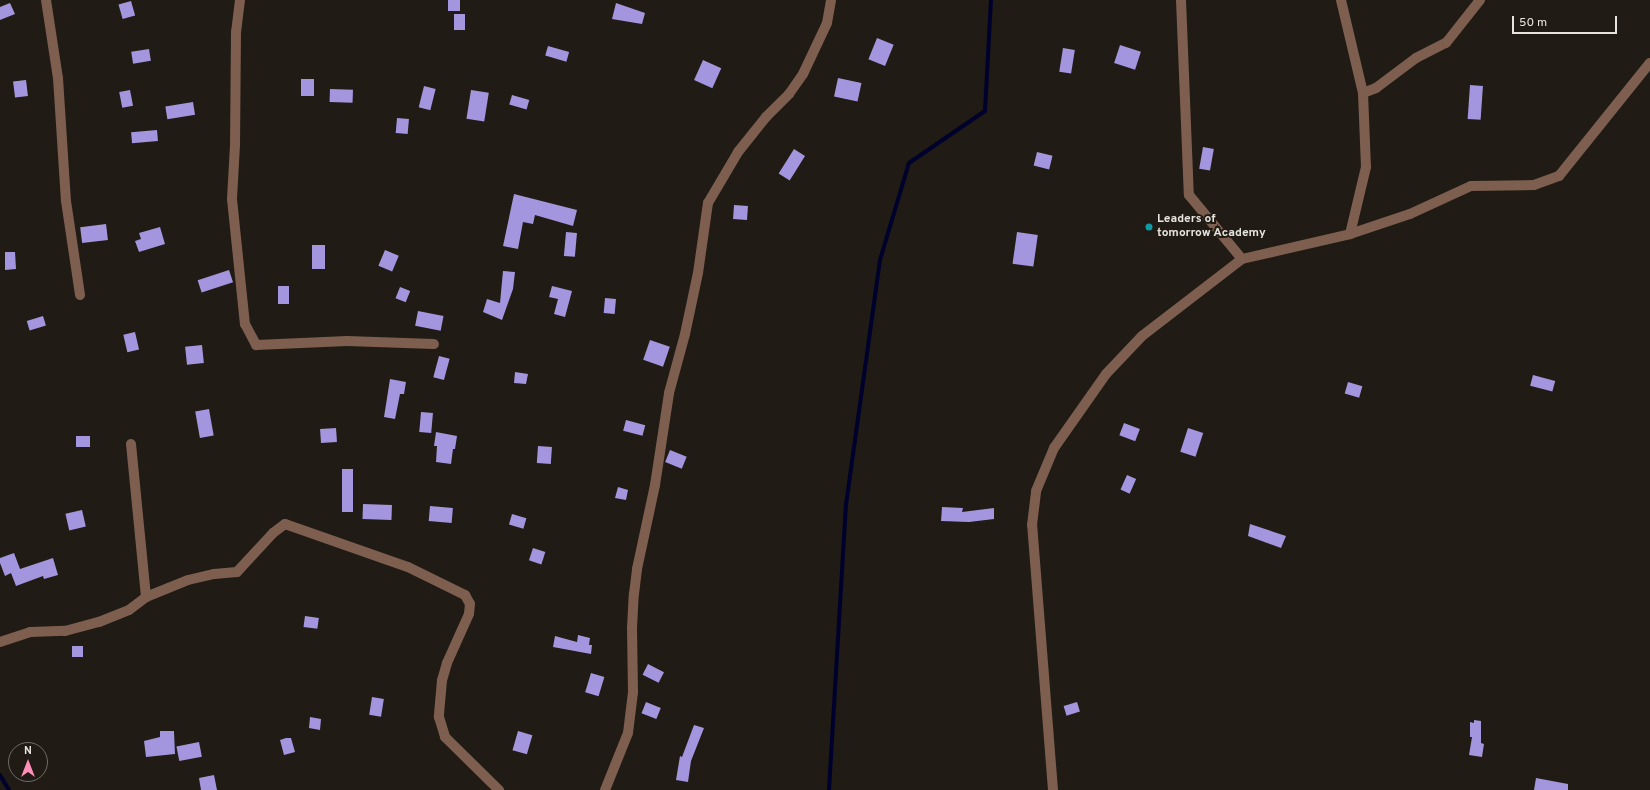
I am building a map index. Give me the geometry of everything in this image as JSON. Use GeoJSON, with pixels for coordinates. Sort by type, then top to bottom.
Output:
{"type":"FeatureCollection","features":[{"type":"Feature","properties":{"kind":"street"},"geometry":{"type":"LineString","coordinates":[[46,0],[58,78],[66,201],[80,295]]}},
{"type":"Feature","properties":{"kind":"street"},"geometry":{"type":"LineString","coordinates":[[240,0],[236,32],[235,145],[232,199],[245,324],[256,345],[347,341],[434,344]]}},
{"type":"Feature","properties":{"kind":"street"},"geometry":{"type":"LineString","coordinates":[[605,790],[628,733],[633,692],[632,628],[637,569],[643,548],[655,485],[669,393],[685,334],[698,273],[708,203],[738,152],[766,117],[789,94],[803,74],[827,23],[832,0]]}},
{"type":"Feature","properties":{"kind":"street"},"geometry":{"type":"LineString","coordinates":[[1181,0],[1188,195],[1242,259]]}},
{"type":"Feature","properties":{"kind":"street"},"geometry":{"type":"LineString","coordinates":[[1342,0],[1363,93],[1366,167],[1350,234]]}},
{"type":"Feature","properties":{"kind":"street"},"geometry":{"type":"LineString","coordinates":[[1363,93],[1376,88],[1416,58],[1446,43],[1480,0]]}},
{"type":"Feature","properties":{"kind":"street"},"geometry":{"type":"LineString","coordinates":[[1053,790],[1032,525],[1036,491],[1054,448],[1106,374],[1142,336],[1242,259],[1350,234],[1410,214],[1471,186],[1534,185],[1559,176],[1650,62]]}},
{"type":"Feature","properties":{"kind":"street"},"geometry":{"type":"LineString","coordinates":[[131,444],[146,597]]}},
{"type":"Feature","properties":{"kind":"street"},"geometry":{"type":"LineString","coordinates":[[0,642],[30,632],[65,631],[99,622],[128,610],[146,597],[188,580],[214,574],[237,572],[273,532],[285,524],[408,567],[462,593],[468,598],[469,614],[447,663],[442,680],[439,717],[445,738],[499,790]]}},
{"type":"Feature","properties":{"kind":"building"},"geometry":{"type":"Polygon","coordinates":[[[448,0],[460,0],[460,11],[448,11],[448,0]]]}},
{"type":"Feature","properties":{"kind":"building"},"geometry":{"type":"Polygon","coordinates":[[[131,1],[135,15],[123,19],[119,5],[131,1]]]}},
{"type":"Feature","properties":{"kind":"building"},"geometry":{"type":"Polygon","coordinates":[[[10,3],[15,14],[0,20],[0,7],[10,3]]]}},
{"type":"Feature","properties":{"kind":"building"},"geometry":{"type":"Polygon","coordinates":[[[616,3],[645,13],[642,24],[612,19],[616,3]]]}},
{"type":"Feature","properties":{"kind":"building"},"geometry":{"type":"Polygon","coordinates":[[[454,14],[465,14],[465,30],[454,30],[454,14]]]}},
{"type":"Feature","properties":{"kind":"building"},"geometry":{"type":"Polygon","coordinates":[[[877,38],[894,45],[885,66],[868,59],[877,38]]]}},
{"type":"Feature","properties":{"kind":"building"},"geometry":{"type":"Polygon","coordinates":[[[1120,45],[1141,52],[1135,70],[1114,63],[1120,45]]]}},
{"type":"Feature","properties":{"kind":"building"},"geometry":{"type":"Polygon","coordinates":[[[548,46],[569,52],[566,62],[545,56],[548,46]]]}},
{"type":"Feature","properties":{"kind":"building"},"geometry":{"type":"Polygon","coordinates":[[[1063,48],[1075,50],[1071,74],[1059,72],[1063,48]]]}},
{"type":"Feature","properties":{"kind":"building"},"geometry":{"type":"Polygon","coordinates":[[[149,49],[151,61],[133,64],[131,52],[149,49]]]}},
{"type":"Feature","properties":{"kind":"building"},"geometry":{"type":"Polygon","coordinates":[[[703,60],[721,68],[712,88],[694,80],[703,60]]]}},
{"type":"Feature","properties":{"kind":"building"},"geometry":{"type":"Polygon","coordinates":[[[838,78],[861,83],[858,102],[834,97],[838,78]]]}},
{"type":"Feature","properties":{"kind":"building"},"geometry":{"type":"Polygon","coordinates":[[[301,79],[314,79],[314,96],[301,96],[301,79]]]}},
{"type":"Feature","properties":{"kind":"building"},"geometry":{"type":"Polygon","coordinates":[[[26,80],[28,96],[15,97],[13,82],[26,80]]]}},
{"type":"Feature","properties":{"kind":"building"},"geometry":{"type":"Polygon","coordinates":[[[1470,85],[1483,86],[1481,120],[1468,119],[1470,85]]]}},
{"type":"Feature","properties":{"kind":"building"},"geometry":{"type":"Polygon","coordinates":[[[424,86],[436,89],[430,110],[419,107],[424,86]]]}},
{"type":"Feature","properties":{"kind":"building"},"geometry":{"type":"Polygon","coordinates":[[[330,89],[353,90],[353,103],[330,102],[330,89]]]}},
{"type":"Feature","properties":{"kind":"building"},"geometry":{"type":"Polygon","coordinates":[[[130,90],[133,106],[122,108],[119,92],[130,90]]]}},
{"type":"Feature","properties":{"kind":"building"},"geometry":{"type":"Polygon","coordinates":[[[471,90],[489,93],[484,121],[466,119],[471,90]]]}},
{"type":"Feature","properties":{"kind":"building"},"geometry":{"type":"Polygon","coordinates":[[[512,95],[529,100],[527,110],[509,105],[512,95]]]}},
{"type":"Feature","properties":{"kind":"building"},"geometry":{"type":"Polygon","coordinates":[[[193,102],[195,115],[167,119],[165,106],[193,102]]]}},
{"type":"Feature","properties":{"kind":"building"},"geometry":{"type":"Polygon","coordinates":[[[397,118],[409,119],[408,134],[396,133],[397,118]]]}},
{"type":"Feature","properties":{"kind":"building"},"geometry":{"type":"Polygon","coordinates":[[[157,130],[158,141],[132,143],[131,132],[157,130]]]}},
{"type":"Feature","properties":{"kind":"building"},"geometry":{"type":"Polygon","coordinates":[[[1203,147],[1214,149],[1210,171],[1199,169],[1203,147]]]}},
{"type":"Feature","properties":{"kind":"building"},"geometry":{"type":"Polygon","coordinates":[[[794,149],[805,156],[790,180],[779,174],[794,149]]]}},
{"type":"Feature","properties":{"kind":"building"},"geometry":{"type":"Polygon","coordinates":[[[1037,152],[1053,156],[1049,169],[1034,166],[1037,152]]]}},
{"type":"Feature","properties":{"kind":"building"},"geometry":{"type":"Polygon","coordinates":[[[514,194],[577,210],[573,226],[535,215],[533,224],[523,222],[518,249],[503,246],[514,194]]]}},
{"type":"Feature","properties":{"kind":"building"},"geometry":{"type":"Polygon","coordinates":[[[734,205],[748,206],[747,220],[733,219],[734,205]]]}},
{"type":"Feature","properties":{"kind":"building"},"geometry":{"type":"Polygon","coordinates":[[[106,224],[108,240],[82,243],[80,227],[106,224]]]}},
{"type":"Feature","properties":{"kind":"building"},"geometry":{"type":"Polygon","coordinates":[[[160,227],[165,244],[139,252],[135,241],[141,239],[139,233],[160,227]]]}},
{"type":"Feature","properties":{"kind":"building"},"geometry":{"type":"Polygon","coordinates":[[[566,232],[577,233],[575,257],[564,256],[566,232]]]}},
{"type":"Feature","properties":{"kind":"building"},"geometry":{"type":"Polygon","coordinates":[[[1017,232],[1038,235],[1033,267],[1013,264],[1017,232]]]}},
{"type":"Feature","properties":{"kind":"building"},"geometry":{"type":"Polygon","coordinates":[[[312,245],[325,245],[325,269],[312,269],[312,245]]]}},
{"type":"Feature","properties":{"kind":"building"},"geometry":{"type":"Polygon","coordinates":[[[385,250],[399,256],[392,272],[378,266],[385,250]]]}},
{"type":"Feature","properties":{"kind":"building"},"geometry":{"type":"Polygon","coordinates":[[[5,252],[15,252],[16,269],[5,270],[5,252]]]}},
{"type":"Feature","properties":{"kind":"building"},"geometry":{"type":"Polygon","coordinates":[[[229,270],[233,282],[202,293],[198,280],[229,270]]]}},
{"type":"Feature","properties":{"kind":"building"},"geometry":{"type":"Polygon","coordinates":[[[503,271],[515,272],[513,289],[502,320],[483,312],[487,299],[500,303],[503,271]]]}},
{"type":"Feature","properties":{"kind":"building"},"geometry":{"type":"Polygon","coordinates":[[[278,286],[289,286],[289,304],[278,304],[278,286]]]}},
{"type":"Feature","properties":{"kind":"building"},"geometry":{"type":"Polygon","coordinates":[[[552,286],[572,291],[565,317],[554,314],[558,299],[549,297],[552,286]]]}},
{"type":"Feature","properties":{"kind":"building"},"geometry":{"type":"Polygon","coordinates":[[[400,287],[410,291],[406,302],[396,298],[400,287]]]}},
{"type":"Feature","properties":{"kind":"building"},"geometry":{"type":"Polygon","coordinates":[[[605,298],[616,299],[615,314],[604,313],[605,298]]]}},
{"type":"Feature","properties":{"kind":"building"},"geometry":{"type":"Polygon","coordinates":[[[418,311],[444,316],[441,331],[415,326],[418,311]]]}},
{"type":"Feature","properties":{"kind":"building"},"geometry":{"type":"Polygon","coordinates":[[[43,316],[46,326],[30,331],[27,321],[43,316]]]}},
{"type":"Feature","properties":{"kind":"building"},"geometry":{"type":"Polygon","coordinates":[[[135,332],[139,350],[127,352],[123,335],[135,332]]]}},
{"type":"Feature","properties":{"kind":"building"},"geometry":{"type":"Polygon","coordinates":[[[650,340],[670,347],[663,367],[643,360],[650,340]]]}},
{"type":"Feature","properties":{"kind":"building"},"geometry":{"type":"Polygon","coordinates":[[[202,345],[204,363],[187,365],[185,347],[202,345]]]}},
{"type":"Feature","properties":{"kind":"building"},"geometry":{"type":"Polygon","coordinates":[[[439,356],[450,359],[444,380],[433,377],[439,356]]]}},
{"type":"Feature","properties":{"kind":"building"},"geometry":{"type":"Polygon","coordinates":[[[515,372],[528,374],[526,384],[514,383],[515,372]]]}},
{"type":"Feature","properties":{"kind":"building"},"geometry":{"type":"Polygon","coordinates":[[[1533,375],[1555,381],[1552,392],[1530,386],[1533,375]]]}},
{"type":"Feature","properties":{"kind":"building"},"geometry":{"type":"Polygon","coordinates":[[[390,379],[406,382],[404,394],[400,394],[395,419],[384,417],[390,379]]]}},
{"type":"Feature","properties":{"kind":"building"},"geometry":{"type":"Polygon","coordinates":[[[1348,382],[1362,386],[1359,398],[1345,394],[1348,382]]]}},
{"type":"Feature","properties":{"kind":"building"},"geometry":{"type":"Polygon","coordinates":[[[209,409],[214,436],[200,438],[195,411],[209,409]]]}},
{"type":"Feature","properties":{"kind":"building"},"geometry":{"type":"Polygon","coordinates":[[[421,412],[433,413],[431,433],[419,432],[421,412]]]}},
{"type":"Feature","properties":{"kind":"building"},"geometry":{"type":"Polygon","coordinates":[[[626,420],[645,425],[642,436],[623,431],[626,420]]]}},
{"type":"Feature","properties":{"kind":"building"},"geometry":{"type":"Polygon","coordinates":[[[1124,423],[1140,429],[1135,441],[1119,435],[1124,423]]]}},
{"type":"Feature","properties":{"kind":"building"},"geometry":{"type":"Polygon","coordinates":[[[336,428],[337,442],[321,443],[320,429],[336,428]]]}},
{"type":"Feature","properties":{"kind":"building"},"geometry":{"type":"Polygon","coordinates":[[[1188,428],[1203,433],[1195,457],[1180,452],[1188,428]]]}},
{"type":"Feature","properties":{"kind":"building"},"geometry":{"type":"Polygon","coordinates":[[[436,432],[457,436],[451,464],[436,462],[437,446],[434,446],[436,432]]]}},
{"type":"Feature","properties":{"kind":"building"},"geometry":{"type":"Polygon","coordinates":[[[76,436],[90,436],[90,447],[76,447],[76,436]]]}},
{"type":"Feature","properties":{"kind":"building"},"geometry":{"type":"Polygon","coordinates":[[[538,446],[552,447],[551,464],[537,463],[538,446]]]}},
{"type":"Feature","properties":{"kind":"building"},"geometry":{"type":"Polygon","coordinates":[[[670,450],[687,457],[682,469],[665,462],[670,450]]]}},
{"type":"Feature","properties":{"kind":"building"},"geometry":{"type":"Polygon","coordinates":[[[342,469],[353,469],[353,512],[342,512],[342,469]]]}},
{"type":"Feature","properties":{"kind":"building"},"geometry":{"type":"Polygon","coordinates":[[[1127,475],[1136,479],[1130,494],[1120,490],[1127,475]]]}},
{"type":"Feature","properties":{"kind":"building"},"geometry":{"type":"Polygon","coordinates":[[[618,487],[628,490],[626,500],[615,498],[618,487]]]}},
{"type":"Feature","properties":{"kind":"building"},"geometry":{"type":"Polygon","coordinates":[[[363,504],[392,505],[391,520],[362,519],[363,504]]]}},
{"type":"Feature","properties":{"kind":"building"},"geometry":{"type":"Polygon","coordinates":[[[430,506],[453,508],[452,523],[429,521],[430,506]]]}},
{"type":"Feature","properties":{"kind":"building"},"geometry":{"type":"Polygon","coordinates":[[[942,507],[963,508],[962,512],[994,508],[994,519],[969,522],[941,521],[942,507]]]}},
{"type":"Feature","properties":{"kind":"building"},"geometry":{"type":"Polygon","coordinates":[[[82,510],[86,527],[69,530],[65,514],[82,510]]]}},
{"type":"Feature","properties":{"kind":"building"},"geometry":{"type":"Polygon","coordinates":[[[512,514],[526,518],[523,529],[509,525],[512,514]]]}},
{"type":"Feature","properties":{"kind":"building"},"geometry":{"type":"Polygon","coordinates":[[[1250,524],[1286,536],[1281,548],[1248,536],[1250,524]]]}},
{"type":"Feature","properties":{"kind":"building"},"geometry":{"type":"Polygon","coordinates":[[[533,548],[545,552],[541,564],[529,560],[533,548]]]}},
{"type":"Feature","properties":{"kind":"building"},"geometry":{"type":"Polygon","coordinates":[[[14,553],[20,569],[53,558],[58,575],[44,579],[43,576],[16,586],[11,573],[5,576],[0,563],[0,558],[14,553]]]}},
{"type":"Feature","properties":{"kind":"building"},"geometry":{"type":"Polygon","coordinates":[[[305,616],[319,618],[317,629],[303,627],[305,616]]]}},
{"type":"Feature","properties":{"kind":"building"},"geometry":{"type":"Polygon","coordinates":[[[578,635],[590,638],[589,645],[592,645],[591,654],[553,647],[555,636],[577,642],[578,635]]]}},
{"type":"Feature","properties":{"kind":"building"},"geometry":{"type":"Polygon","coordinates":[[[72,646],[83,646],[83,657],[72,657],[72,646]]]}},
{"type":"Feature","properties":{"kind":"building"},"geometry":{"type":"Polygon","coordinates":[[[648,664],[664,672],[659,683],[643,675],[648,664]]]}},
{"type":"Feature","properties":{"kind":"building"},"geometry":{"type":"Polygon","coordinates":[[[591,673],[604,677],[599,696],[585,692],[591,673]]]}},
{"type":"Feature","properties":{"kind":"building"},"geometry":{"type":"Polygon","coordinates":[[[372,697],[384,699],[381,717],[369,715],[372,697]]]}},
{"type":"Feature","properties":{"kind":"building"},"geometry":{"type":"Polygon","coordinates":[[[646,702],[661,708],[656,719],[642,713],[646,702]]]}},
{"type":"Feature","properties":{"kind":"building"},"geometry":{"type":"Polygon","coordinates":[[[1077,702],[1080,712],[1067,716],[1064,706],[1077,702]]]}},
{"type":"Feature","properties":{"kind":"building"},"geometry":{"type":"Polygon","coordinates":[[[310,717],[321,719],[320,730],[309,728],[310,717]]]}},
{"type":"Feature","properties":{"kind":"building"},"geometry":{"type":"Polygon","coordinates":[[[1474,720],[1481,721],[1481,743],[1484,744],[1482,757],[1469,755],[1472,737],[1470,737],[1470,722],[1474,723],[1474,720]]]}},
{"type":"Feature","properties":{"kind":"building"},"geometry":{"type":"Polygon","coordinates":[[[694,725],[704,728],[691,761],[688,782],[676,780],[680,756],[682,757],[694,725]]]}},
{"type":"Feature","properties":{"kind":"building"},"geometry":{"type":"Polygon","coordinates":[[[160,731],[174,731],[175,754],[146,757],[144,741],[160,737],[160,731]]]}},
{"type":"Feature","properties":{"kind":"building"},"geometry":{"type":"Polygon","coordinates":[[[518,731],[532,735],[527,754],[512,750],[518,731]]]}},
{"type":"Feature","properties":{"kind":"building"},"geometry":{"type":"Polygon","coordinates":[[[291,738],[295,752],[284,755],[280,740],[291,738]]]}},
{"type":"Feature","properties":{"kind":"building"},"geometry":{"type":"Polygon","coordinates":[[[199,742],[202,757],[179,761],[176,746],[199,742]]]}},
{"type":"Feature","properties":{"kind":"building"},"geometry":{"type":"Polygon","coordinates":[[[214,775],[217,790],[201,790],[199,778],[214,775]]]}},
{"type":"Feature","properties":{"kind":"building"},"geometry":{"type":"Polygon","coordinates":[[[1536,778],[1568,784],[1568,790],[1534,790],[1536,778]]]}},
{"type":"Feature","properties":{"kind":"waterway"},"geometry":{"type":"LineString","coordinates":[[829,790],[846,505],[880,260],[909,163],[985,111],[991,0]]}},
{"type":"Feature","properties":{"kind":"waterway"},"geometry":{"type":"LineString","coordinates":[[0,775],[9,790]]}},
{"type":"Feature","properties":{"kind":"place","name":"Leaders of tomorrow Academy"},"geometry":{"type":"Point","coordinates":[1149,227]}}]}
